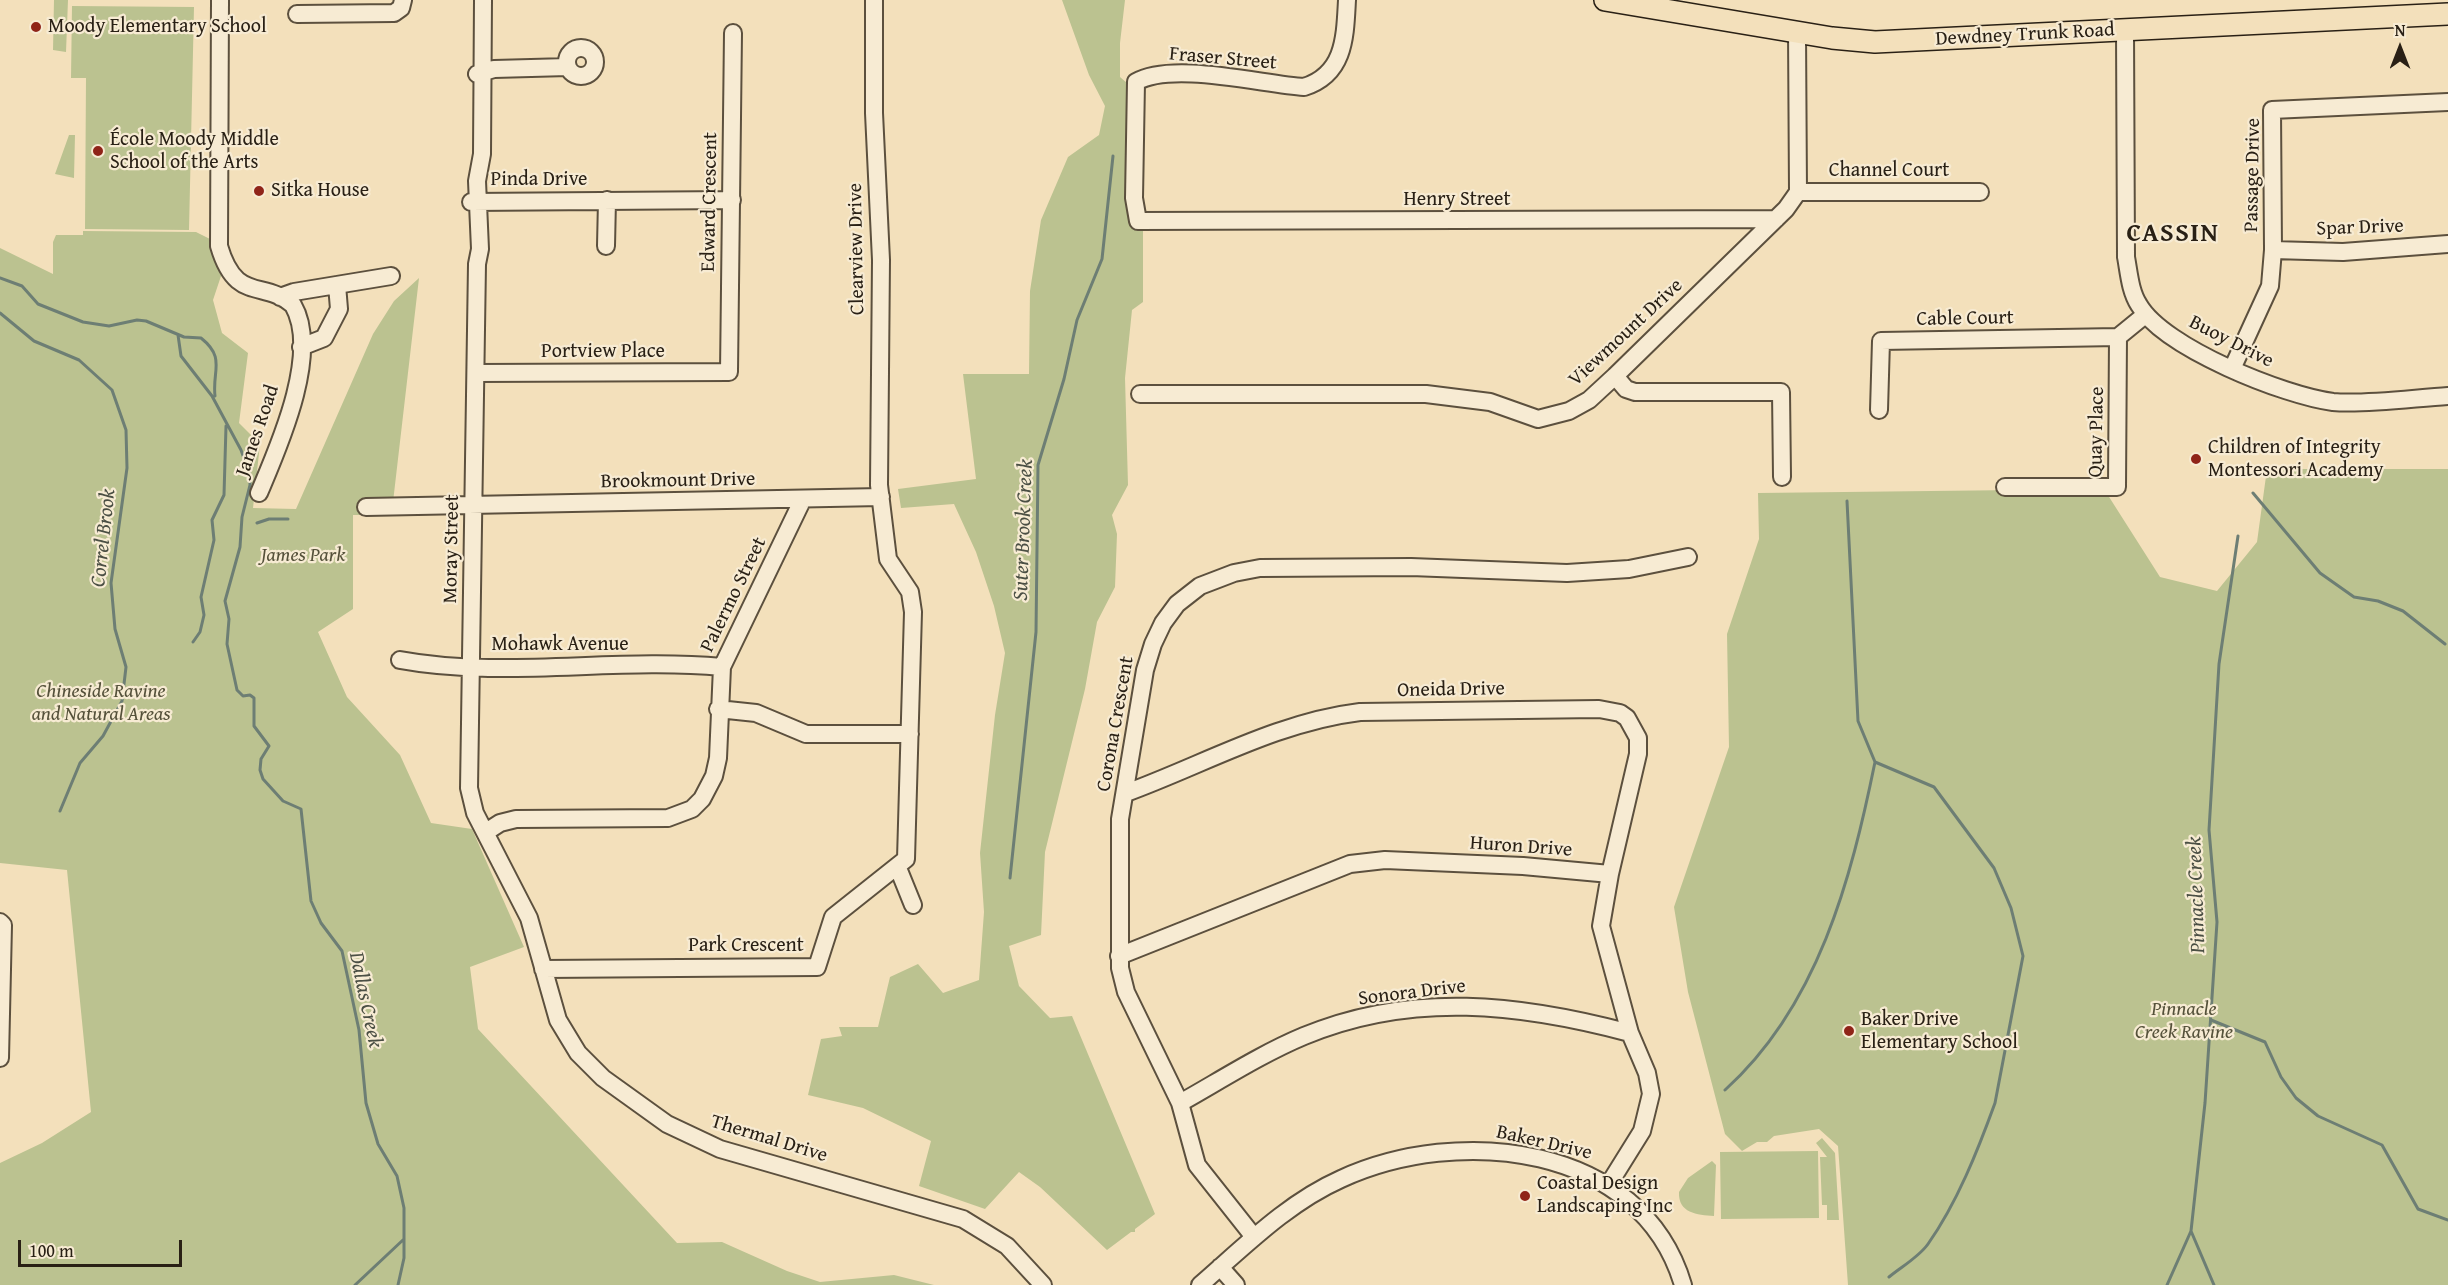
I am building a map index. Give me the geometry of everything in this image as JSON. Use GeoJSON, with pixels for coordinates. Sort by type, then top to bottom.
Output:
{"type":"FeatureCollection","features":[{"type":"Feature","properties":{"kind":"main road","name":"Dewdney Trunk Road"},"geometry":{"type":"LineString","coordinates":[[1605,0],[1875,42],[2448,14]]}},
{"type":"Feature","properties":{"kind":"street"},"geometry":{"type":"LineString","coordinates":[[220,0],[219,246],[229,268],[245,286],[280,297],[294,292],[391,276]]}},
{"type":"Feature","properties":{"kind":"street"},"geometry":{"type":"LineString","coordinates":[[297,14],[394,13],[401,8],[403,0]]}},
{"type":"Feature","properties":{"kind":"street","name":"Moray Street"},"geometry":{"type":"LineString","coordinates":[[472,0],[480,73]]}},
{"type":"Feature","properties":{"kind":"street","name":"Moray Street"},"geometry":{"type":"LineString","coordinates":[[483,0],[480,73],[482,154],[474,201],[480,246],[477,264],[469,788],[473,808],[486,832]]}},
{"type":"Feature","properties":{"kind":"street","name":"Clearview Drive"},"geometry":{"type":"LineString","coordinates":[[874,0],[874,112],[881,244],[881,497]]}},
{"type":"Feature","properties":{"kind":"street","name":"Fraser Street"},"geometry":{"type":"LineString","coordinates":[[1138,221],[1134,198],[1136,82],[1156,74],[1210,76],[1304,87],[1314,84],[1328,76],[1342,52],[1347,0]]}},
{"type":"Feature","properties":{"kind":"street","name":"Buoy Drive"},"geometry":{"type":"LineString","coordinates":[[2125,30],[2126,257],[2132,288],[2145,315],[2179,342],[2232,369],[2290,394],[2335,402],[2448,396]]}},
{"type":"Feature","properties":{"kind":"street"},"geometry":{"type":"LineString","coordinates":[[1797,31],[1798,192]]}},
{"type":"Feature","properties":{"kind":"street","name":"Edward Crescent"},"geometry":{"type":"LineString","coordinates":[[729,372],[733,33]]}},
{"type":"Feature","properties":{"kind":"street"},"geometry":{"type":"LineString","coordinates":[[480,73],[568,67]]}},
{"type":"Feature","properties":{"kind":"street","name":"Passage Drive"},"geometry":{"type":"LineString","coordinates":[[2232,369],[2271,286],[2272,110],[2448,102]]}},
{"type":"Feature","properties":{"kind":"street","name":"Channel Court"},"geometry":{"type":"LineString","coordinates":[[1798,192],[1980,192]]}},
{"type":"Feature","properties":{"kind":"street","name":"Viewmount Drive"},"geometry":{"type":"LineString","coordinates":[[1140,394],[1426,394],[1490,402],[1538,419],[1569,411],[1590,400],[1786,209],[1798,192]]}},
{"type":"Feature","properties":{"kind":"street","name":"Pinda Drive"},"geometry":{"type":"LineString","coordinates":[[606,246],[608,200]]}},
{"type":"Feature","properties":{"kind":"street","name":"Pinda Drive"},"geometry":{"type":"LineString","coordinates":[[474,201],[732,200]]}},
{"type":"Feature","properties":{"kind":"street","name":"Henry Street"},"geometry":{"type":"LineString","coordinates":[[1138,221],[1776,219]]}},
{"type":"Feature","properties":{"kind":"street","name":"Spar Drive"},"geometry":{"type":"LineString","coordinates":[[2273,250],[2343,252],[2448,244]]}},
{"type":"Feature","properties":{"kind":"street"},"geometry":{"type":"LineString","coordinates":[[301,346],[324,338],[339,309],[337,285]]}},
{"type":"Feature","properties":{"kind":"street","name":"James Road"},"geometry":{"type":"LineString","coordinates":[[259,494],[292,409],[301,346],[297,310],[280,297]]}},
{"type":"Feature","properties":{"kind":"street"},"geometry":{"type":"LineString","coordinates":[[2118,337],[2145,315]]}},
{"type":"Feature","properties":{"kind":"street","name":"Cable Court"},"geometry":{"type":"LineString","coordinates":[[1879,410],[1881,341],[2118,337]]}},
{"type":"Feature","properties":{"kind":"street","name":"Quay Place"},"geometry":{"type":"LineString","coordinates":[[2005,488],[2117,488],[2118,337]]}},
{"type":"Feature","properties":{"kind":"street","name":"Portview Place"},"geometry":{"type":"LineString","coordinates":[[476,373],[729,372]]}},
{"type":"Feature","properties":{"kind":"street"},"geometry":{"type":"LineString","coordinates":[[1615,376],[1626,389],[1635,392],[1781,392],[1782,477]]}},
{"type":"Feature","properties":{"kind":"street"},"geometry":{"type":"LineString","coordinates":[[881,497],[888,559],[907,586],[912,603],[908,854],[898,868],[913,905]]}},
{"type":"Feature","properties":{"kind":"street","name":"Brookmount Drive"},"geometry":{"type":"LineString","coordinates":[[366,507],[802,501],[881,497]]}},
{"type":"Feature","properties":{"kind":"street","name":"Palermo Street"},"geometry":{"type":"LineString","coordinates":[[486,832],[516,819],[656,818],[686,813],[705,794],[717,764],[722,667],[802,501]]}},
{"type":"Feature","properties":{"kind":"street","name":"Corona Crescent"},"geometry":{"type":"LineString","coordinates":[[1254,1237],[1197,1165],[1180,1103],[1126,992],[1119,956],[1118,839],[1146,670],[1153,644],[1163,623],[1178,604],[1200,586],[1217,579],[1260,568],[1411,567],[1526,573],[1578,573],[1629,569],[1688,556]]}},
{"type":"Feature","properties":{"kind":"street","name":"Mohawk Avenue"},"geometry":{"type":"LineString","coordinates":[[400,660],[427,665],[470,666],[722,667]]}},
{"type":"Feature","properties":{"kind":"street"},"geometry":{"type":"LineString","coordinates":[[718,710],[756,714],[806,734],[910,734]]}},
{"type":"Feature","properties":{"kind":"street","name":"Oneida Drive"},"geometry":{"type":"LineString","coordinates":[[1126,793],[1292,726],[1328,716],[1360,712],[1612,711],[1620,713],[1632,723],[1639,745],[1610,874]]}},
{"type":"Feature","properties":{"kind":"street","name":"Thermal Drive"},"geometry":{"type":"LineString","coordinates":[[486,832],[522,900],[535,934],[558,1020],[578,1053],[616,1088],[667,1124],[720,1149],[963,1219],[1007,1246],[1043,1285]]}},
{"type":"Feature","properties":{"kind":"street","name":"Huron Drive"},"geometry":{"type":"LineString","coordinates":[[1119,956],[1350,864],[1397,861],[1523,866],[1610,874]]}},
{"type":"Feature","properties":{"kind":"street","name":"Park Crescent"},"geometry":{"type":"LineString","coordinates":[[543,969],[817,967],[833,917],[898,868]]}},
{"type":"Feature","properties":{"kind":"street"},"geometry":{"type":"LineString","coordinates":[[1609,1184],[1642,1131],[1651,1094],[1647,1073],[1630,1033],[1601,926],[1610,874]]}},
{"type":"Feature","properties":{"kind":"street"},"geometry":{"type":"LineString","coordinates":[[0,922],[3,926],[0,1058]]}},
{"type":"Feature","properties":{"kind":"street","name":"Sonora Drive"},"geometry":{"type":"LineString","coordinates":[[1180,1103],[1306,1035],[1393,1012],[1444,1007],[1499,1007],[1544,1012],[1630,1033]]}},
{"type":"Feature","properties":{"kind":"street","name":"Baker Drive"},"geometry":{"type":"LineString","coordinates":[[1200,1285],[1254,1237],[1308,1197],[1340,1179],[1376,1165],[1433,1153],[1479,1150],[1513,1154],[1568,1168],[1609,1184],[1644,1215],[1657,1230],[1675,1261],[1683,1285]]}},
{"type":"Feature","properties":{"kind":"street"},"geometry":{"type":"LineString","coordinates":[[1220,1267],[1236,1285]]}},
{"type":"Feature","properties":{"kind":"green space"},"geometry":{"type":"Polygon","coordinates":[[[54,0],[68,0],[66,52],[53,50],[54,0]]]}},
{"type":"Feature","properties":{"kind":"green space"},"geometry":{"type":"Polygon","coordinates":[[[1062,0],[1125,0],[1120,43],[1120,77],[1127,83],[1131,222],[1143,230],[1143,302],[1132,310],[1125,378],[1128,485],[1112,515],[1117,534],[1115,587],[1097,622],[1085,689],[1045,852],[1041,935],[1009,946],[1019,986],[1050,1018],[1072,1016],[1155,1214],[1135,1229],[1135,1232],[1131,1232],[1107,1250],[1040,1187],[1019,1172],[985,1209],[919,1186],[931,1141],[863,1108],[808,1095],[821,1039],[842,1036],[839,1027],[878,1027],[890,977],[918,964],[943,993],[979,980],[984,912],[980,853],[995,715],[1005,653],[994,606],[976,552],[954,504],[901,508],[898,489],[976,479],[963,374],[1029,374],[1030,291],[1041,220],[1068,157],[1099,135],[1105,106],[1089,75],[1062,0]]]}},
{"type":"Feature","properties":{"kind":"green space"},"geometry":{"type":"Polygon","coordinates":[[[72,6],[194,7],[189,230],[85,229],[86,78],[71,78],[72,6]]]}},
{"type":"Feature","properties":{"kind":"green space"},"geometry":{"type":"Polygon","coordinates":[[[69,135],[75,135],[74,178],[55,174],[69,135]]]}},
{"type":"Feature","properties":{"kind":"green space"},"geometry":{"type":"Polygon","coordinates":[[[83,231],[196,232],[210,239],[223,270],[213,300],[222,333],[248,353],[239,423],[260,444],[253,508],[296,509],[373,334],[394,301],[419,278],[393,502],[364,503],[364,515],[353,515],[353,609],[318,632],[347,697],[400,755],[431,823],[472,829],[524,947],[470,967],[478,1029],[677,1243],[722,1242],[787,1271],[820,1282],[894,1275],[934,1285],[0,1285],[0,1163],[42,1143],[91,1112],[67,870],[0,863],[0,248],[53,274],[53,242],[56,235],[83,235],[83,231]]]}},
{"type":"Feature","properties":{"kind":"green space","name":"Pinnacle Creek Ravine"},"geometry":{"type":"Polygon","coordinates":[[[2267,469],[2448,469],[2448,1285],[1848,1285],[1838,1146],[1819,1129],[1774,1136],[1767,1142],[1757,1142],[1742,1151],[1725,1134],[1688,992],[1674,907],[1729,747],[1727,634],[1759,539],[1758,493],[2104,489],[2160,577],[2217,591],[2257,542],[2267,469]]]}},
{"type":"Feature","properties":{"kind":"green space"},"geometry":{"type":"Polygon","coordinates":[[[1822,1138],[1835,1153],[1839,1220],[1827,1220],[1827,1205],[1822,1205],[1820,1157],[1827,1157],[1816,1143],[1822,1138]]]}},
{"type":"Feature","properties":{"kind":"green space"},"geometry":{"type":"Polygon","coordinates":[[[1818,1151],[1819,1218],[1721,1219],[1720,1152],[1818,1151]]]}},
{"type":"Feature","properties":{"kind":"green space"},"geometry":{"type":"Polygon","coordinates":[[[1712,1161],[1716,1165],[1714,1216],[1690,1212],[1682,1204],[1679,1192],[1688,1178],[1712,1161]]]}},
{"type":"Feature","properties":{"kind":"waterway","name":"Suter Brook Creek"},"geometry":{"type":"LineString","coordinates":[[1010,878],[1036,632],[1038,465],[1064,379],[1077,320],[1102,259],[1113,156]]}},
{"type":"Feature","properties":{"kind":"waterway","name":"Dallas Creek"},"geometry":{"type":"LineString","coordinates":[[0,278],[22,286],[38,304],[83,322],[109,326],[137,320],[146,321],[184,337],[201,338],[209,345],[216,358],[215,396]]}},
{"type":"Feature","properties":{"kind":"waterway","name":"Correl Brook"},"geometry":{"type":"LineString","coordinates":[[0,313],[34,341],[79,360],[112,390],[126,430],[127,468],[111,583],[115,629],[126,667],[122,701],[103,736],[80,763],[60,811]]}},
{"type":"Feature","properties":{"kind":"waterway","name":"Dallas Creek"},"geometry":{"type":"LineString","coordinates":[[178,335],[181,356],[212,396],[241,450],[250,475],[250,485],[242,517],[240,547],[225,601],[229,619],[227,644],[237,690],[243,696],[250,695],[254,698],[254,726],[269,746],[261,759],[260,770],[263,779],[283,801],[301,809],[311,901],[321,923],[342,951],[359,1030],[366,1103],[378,1144],[397,1176],[404,1208],[404,1258],[398,1285]]}},
{"type":"Feature","properties":{"kind":"waterway"},"geometry":{"type":"LineString","coordinates":[[193,642],[200,632],[204,615],[201,597],[214,540],[212,520],[224,495],[226,426]]}},
{"type":"Feature","properties":{"kind":"waterway","name":"Pinnacle Creek"},"geometry":{"type":"LineString","coordinates":[[2253,493],[2320,573],[2354,597],[2378,601],[2403,611],[2445,644]]}},
{"type":"Feature","properties":{"kind":"waterway"},"geometry":{"type":"LineString","coordinates":[[1847,501],[1858,721],[1875,762],[1934,787],[1994,868],[2011,908],[2023,956],[1995,1103],[1974,1157],[1957,1194],[1928,1244],[1915,1258],[1889,1277]]}},
{"type":"Feature","properties":{"kind":"waterway"},"geometry":{"type":"LineString","coordinates":[[257,523],[269,519],[288,519]]}},
{"type":"Feature","properties":{"kind":"waterway","name":"Pinnacle Creek"},"geometry":{"type":"LineString","coordinates":[[2167,1285],[2191,1231],[2205,1103],[2217,922],[2209,830],[2219,664],[2238,536]]}},
{"type":"Feature","properties":{"kind":"waterway"},"geometry":{"type":"LineString","coordinates":[[1725,1090],[1757,1057],[1784,1020],[1807,980],[1826,939],[1855,851],[1875,762]]}},
{"type":"Feature","properties":{"kind":"waterway"},"geometry":{"type":"LineString","coordinates":[[2211,1020],[2265,1042],[2281,1077],[2296,1098],[2318,1116],[2382,1145],[2418,1209],[2448,1220]]}},
{"type":"Feature","properties":{"kind":"waterway"},"geometry":{"type":"LineString","coordinates":[[2191,1231],[2214,1285]]}},
{"type":"Feature","properties":{"kind":"waterway"},"geometry":{"type":"LineString","coordinates":[[355,1285],[404,1239]]}},
{"type":"Feature","properties":{"kind":"place","name":"Moody Elementary School"},"geometry":{"type":"Point","coordinates":[36,27]}},
{"type":"Feature","properties":{"kind":"place","name":"École Moody Middle School of the Arts"},"geometry":{"type":"Point","coordinates":[98,151]}},
{"type":"Feature","properties":{"kind":"place","name":"Sitka House"},"geometry":{"type":"Point","coordinates":[259,191]}},
{"type":"Feature","properties":{"kind":"place","name":"Children of Integrity Montessori Academy"},"geometry":{"type":"Point","coordinates":[2196,459]}},
{"type":"Feature","properties":{"kind":"place","name":"Baker Drive Elementary School"},"geometry":{"type":"Point","coordinates":[1849,1031]}},
{"type":"Feature","properties":{"kind":"place","name":"Coastal Design Landscaping Inc"},"geometry":{"type":"Point","coordinates":[1525,1196]}},
{"type":"Feature","properties":{"kind":"district","name":"CASSIN"},"geometry":{"type":"Point","coordinates":[2173,234]}},
{"type":"Feature","properties":{"kind":"park label","name":"James Park"},"geometry":{"type":"Point","coordinates":[303,556]}},
{"type":"Feature","properties":{"kind":"park label","name":"Chineside Ravine and Natural Areas"},"geometry":{"type":"Point","coordinates":[101,704]}}]}
